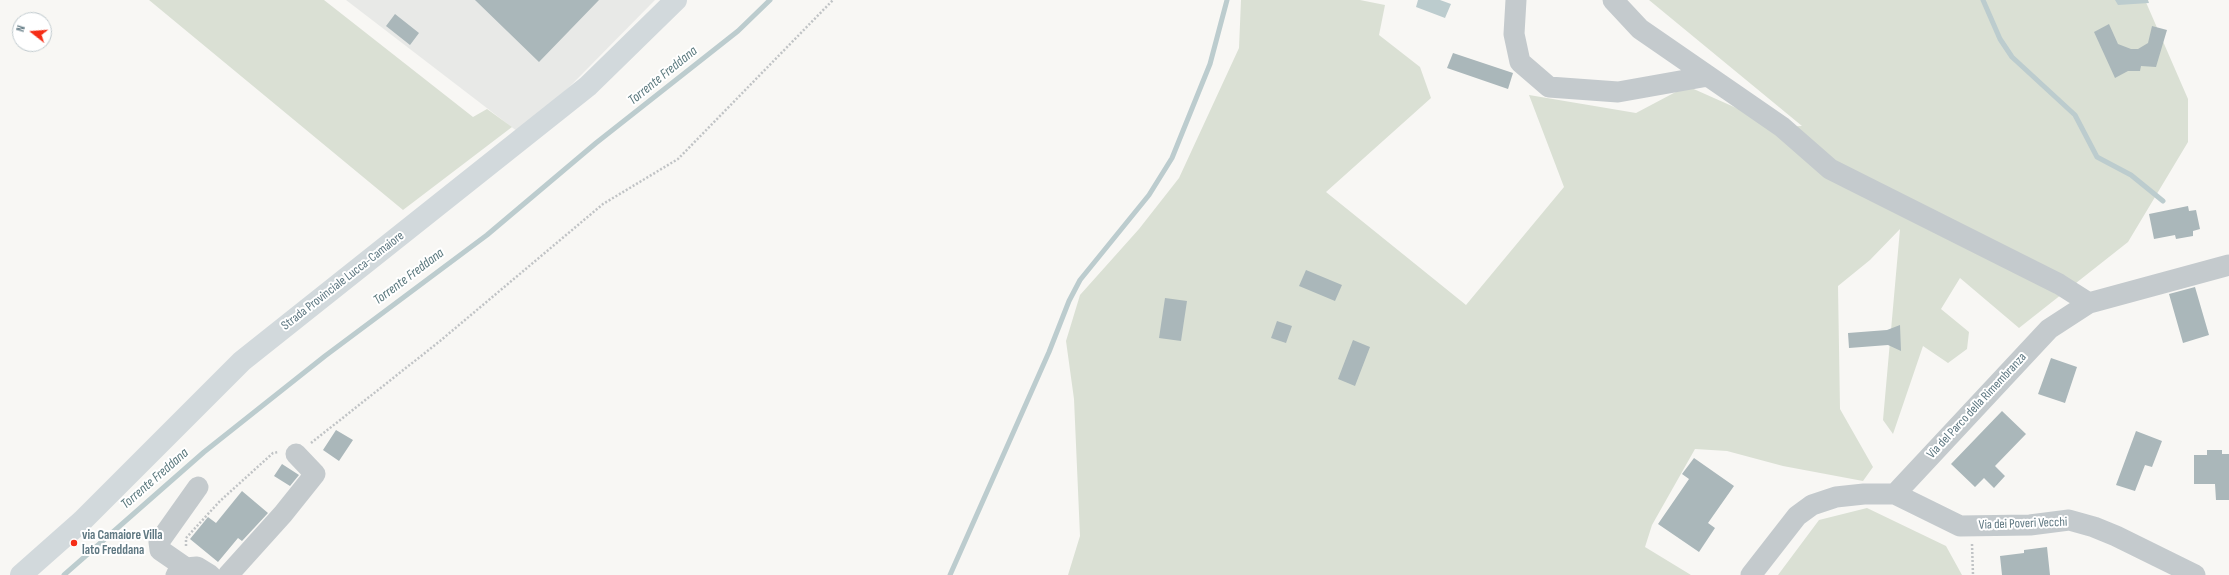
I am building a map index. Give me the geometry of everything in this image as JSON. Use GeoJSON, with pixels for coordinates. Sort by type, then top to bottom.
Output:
{"type":"FeatureCollection","features":[{"type":"Feature","properties":{"kind":"main road","name":"Strada Provinciale Lucca-Camaiore"},"geometry":{"type":"LineString","coordinates":[[21,575],[82,522],[242,361],[588,86],[676,0]]}},
{"type":"Feature","properties":{"kind":"street"},"geometry":{"type":"LineString","coordinates":[[1516,0],[1514,34],[1520,62],[1549,87],[1618,92],[1708,76]]}},
{"type":"Feature","properties":{"kind":"street"},"geometry":{"type":"LineString","coordinates":[[1613,0],[1640,29],[1782,126],[1830,169],[2059,284],[2088,303]]}},
{"type":"Feature","properties":{"kind":"street","name":"Via del Parco della Rimembranza"},"geometry":{"type":"LineString","coordinates":[[1895,494],[2049,329],[2088,303],[2229,265]]}},
{"type":"Feature","properties":{"kind":"street"},"geometry":{"type":"LineString","coordinates":[[228,575],[278,520],[315,474],[296,454]]}},
{"type":"Feature","properties":{"kind":"street"},"geometry":{"type":"LineString","coordinates":[[192,571],[160,550],[158,542],[198,487]]}},
{"type":"Feature","properties":{"kind":"street"},"geometry":{"type":"LineString","coordinates":[[1751,575],[1797,516],[1812,505],[1836,497],[1864,494],[1895,494]]}},
{"type":"Feature","properties":{"kind":"street","name":"Via dei Poveri Vecchi"},"geometry":{"type":"LineString","coordinates":[[1895,494],[1960,526],[2030,525],[2069,520],[2116,536],[2195,575]]}},
{"type":"Feature","properties":{"kind":"path"},"geometry":{"type":"LineString","coordinates":[[192,571],[186,550],[186,538],[220,501],[273,453],[285,451],[296,454],[440,341],[602,204],[678,159],[769,63],[833,0]]}},
{"type":"Feature","properties":{"kind":"path"},"geometry":{"type":"LineString","coordinates":[[1971,525],[1973,575]]}},
{"type":"Feature","properties":{"kind":"shaded area"},"geometry":{"type":"Polygon","coordinates":[[[149,0],[324,0],[473,117],[487,109],[512,127],[403,210],[149,0]]]}},
{"type":"Feature","properties":{"kind":"shaded area"},"geometry":{"type":"Polygon","coordinates":[[[346,0],[655,0],[522,135],[346,0]]]}},
{"type":"Feature","properties":{"kind":"shaded area"},"geometry":{"type":"Polygon","coordinates":[[[1241,0],[1360,0],[1385,5],[1379,35],[1420,67],[1431,98],[1326,192],[1466,305],[1564,187],[1529,95],[1636,113],[1687,86],[1779,127],[1802,126],[1649,0],[2145,0],[2188,99],[2188,142],[2128,242],[2019,328],[1960,278],[1941,309],[1969,332],[1967,349],[1948,363],[1923,346],[1893,434],[1883,420],[1900,229],[1870,260],[1838,286],[1840,409],[1873,467],[1863,481],[1783,466],[1727,451],[1695,449],[1652,525],[1645,547],[1691,575],[1068,575],[1080,536],[1074,399],[1066,341],[1080,295],[1139,229],[1179,178],[1239,48],[1241,0]]]}},
{"type":"Feature","properties":{"kind":"shaded area"},"geometry":{"type":"Polygon","coordinates":[[[1418,0],[1440,0],[1451,4],[1445,18],[1416,7],[1418,0]]]}},
{"type":"Feature","properties":{"kind":"shaded area"},"geometry":{"type":"Polygon","coordinates":[[[2115,0],[2148,0],[2149,3],[2118,5],[2115,0]]]}},
{"type":"Feature","properties":{"kind":"shaded area"},"geometry":{"type":"Polygon","coordinates":[[[1867,508],[1946,546],[1962,575],[1778,575],[1819,520],[1867,508]]]}},
{"type":"Feature","properties":{"kind":"building"},"geometry":{"type":"Polygon","coordinates":[[[475,0],[599,0],[539,62],[475,0]]]}},
{"type":"Feature","properties":{"kind":"building"},"geometry":{"type":"Polygon","coordinates":[[[395,14],[419,33],[410,45],[386,26],[395,14]]]}},
{"type":"Feature","properties":{"kind":"building"},"geometry":{"type":"Polygon","coordinates":[[[2109,24],[2118,44],[2131,49],[2138,49],[2148,43],[2152,26],[2167,30],[2156,67],[2141,66],[2140,71],[2128,71],[2115,78],[2094,32],[2109,24]]]}},
{"type":"Feature","properties":{"kind":"building"},"geometry":{"type":"Polygon","coordinates":[[[1453,53],[1513,73],[1508,89],[1447,68],[1453,53]]]}},
{"type":"Feature","properties":{"kind":"building"},"geometry":{"type":"Polygon","coordinates":[[[2188,206],[2189,211],[2196,210],[2200,229],[2193,231],[2193,236],[2176,239],[2175,235],[2154,239],[2149,214],[2188,206]]]}},
{"type":"Feature","properties":{"kind":"building"},"geometry":{"type":"Polygon","coordinates":[[[1306,270],[1342,285],[1335,301],[1299,286],[1306,270]]]}},
{"type":"Feature","properties":{"kind":"building"},"geometry":{"type":"Polygon","coordinates":[[[2195,287],[2209,335],[2183,343],[2169,294],[2195,287]]]}},
{"type":"Feature","properties":{"kind":"building"},"geometry":{"type":"Polygon","coordinates":[[[1165,298],[1187,301],[1181,341],[1159,338],[1165,298]]]}},
{"type":"Feature","properties":{"kind":"building"},"geometry":{"type":"Polygon","coordinates":[[[1277,321],[1292,326],[1286,343],[1271,338],[1277,321]]]}},
{"type":"Feature","properties":{"kind":"building"},"geometry":{"type":"Polygon","coordinates":[[[1900,325],[1901,351],[1888,345],[1849,348],[1848,333],[1887,330],[1900,325]]]}},
{"type":"Feature","properties":{"kind":"building"},"geometry":{"type":"Polygon","coordinates":[[[1353,340],[1370,347],[1355,386],[1338,379],[1353,340]]]}},
{"type":"Feature","properties":{"kind":"building"},"geometry":{"type":"Polygon","coordinates":[[[2051,358],[2077,367],[2065,403],[2038,394],[2051,358]]]}},
{"type":"Feature","properties":{"kind":"building"},"geometry":{"type":"Polygon","coordinates":[[[2002,411],[2026,434],[1995,466],[2005,476],[1994,488],[1984,478],[1975,487],[1951,464],[2002,411]]]}},
{"type":"Feature","properties":{"kind":"building"},"geometry":{"type":"Polygon","coordinates":[[[336,430],[353,440],[339,461],[323,450],[336,430]]]}},
{"type":"Feature","properties":{"kind":"building"},"geometry":{"type":"Polygon","coordinates":[[[2136,431],[2162,441],[2152,467],[2145,465],[2135,491],[2116,485],[2136,431]]]}},
{"type":"Feature","properties":{"kind":"building"},"geometry":{"type":"Polygon","coordinates":[[[2207,450],[2222,450],[2222,454],[2229,454],[2229,500],[2216,500],[2215,484],[2194,484],[2194,455],[2207,455],[2207,450]]]}},
{"type":"Feature","properties":{"kind":"building"},"geometry":{"type":"Polygon","coordinates":[[[1694,458],[1734,486],[1708,523],[1715,528],[1699,552],[1658,524],[1689,479],[1682,474],[1694,458]]]}},
{"type":"Feature","properties":{"kind":"building"},"geometry":{"type":"Polygon","coordinates":[[[282,464],[299,475],[290,486],[274,476],[282,464]]]}},
{"type":"Feature","properties":{"kind":"building"},"geometry":{"type":"Polygon","coordinates":[[[242,491],[268,513],[242,541],[238,538],[218,562],[190,539],[208,517],[216,523],[242,491]]]}},
{"type":"Feature","properties":{"kind":"building"},"geometry":{"type":"Polygon","coordinates":[[[2047,547],[2050,575],[2002,575],[2000,556],[2024,553],[2024,550],[2047,547]]]}},
{"type":"Feature","properties":{"kind":"waterway","name":"Torrente Freddana"},"geometry":{"type":"LineString","coordinates":[[64,575],[204,452],[325,356],[487,235],[596,143],[738,31],[770,0]]}},
{"type":"Feature","properties":{"kind":"waterway"},"geometry":{"type":"LineString","coordinates":[[950,575],[1049,352],[1069,301],[1080,280],[1149,195],[1172,158],[1210,64],[1227,0]]}},
{"type":"Feature","properties":{"kind":"waterway"},"geometry":{"type":"LineString","coordinates":[[1983,0],[2000,39],[2012,57],[2075,115],[2097,157],[2131,175],[2163,201]]}},
{"type":"Feature","properties":{"kind":"place","name":"via Camaiore Villa lato Freddana"},"geometry":{"type":"Point","coordinates":[74,543]}}]}
